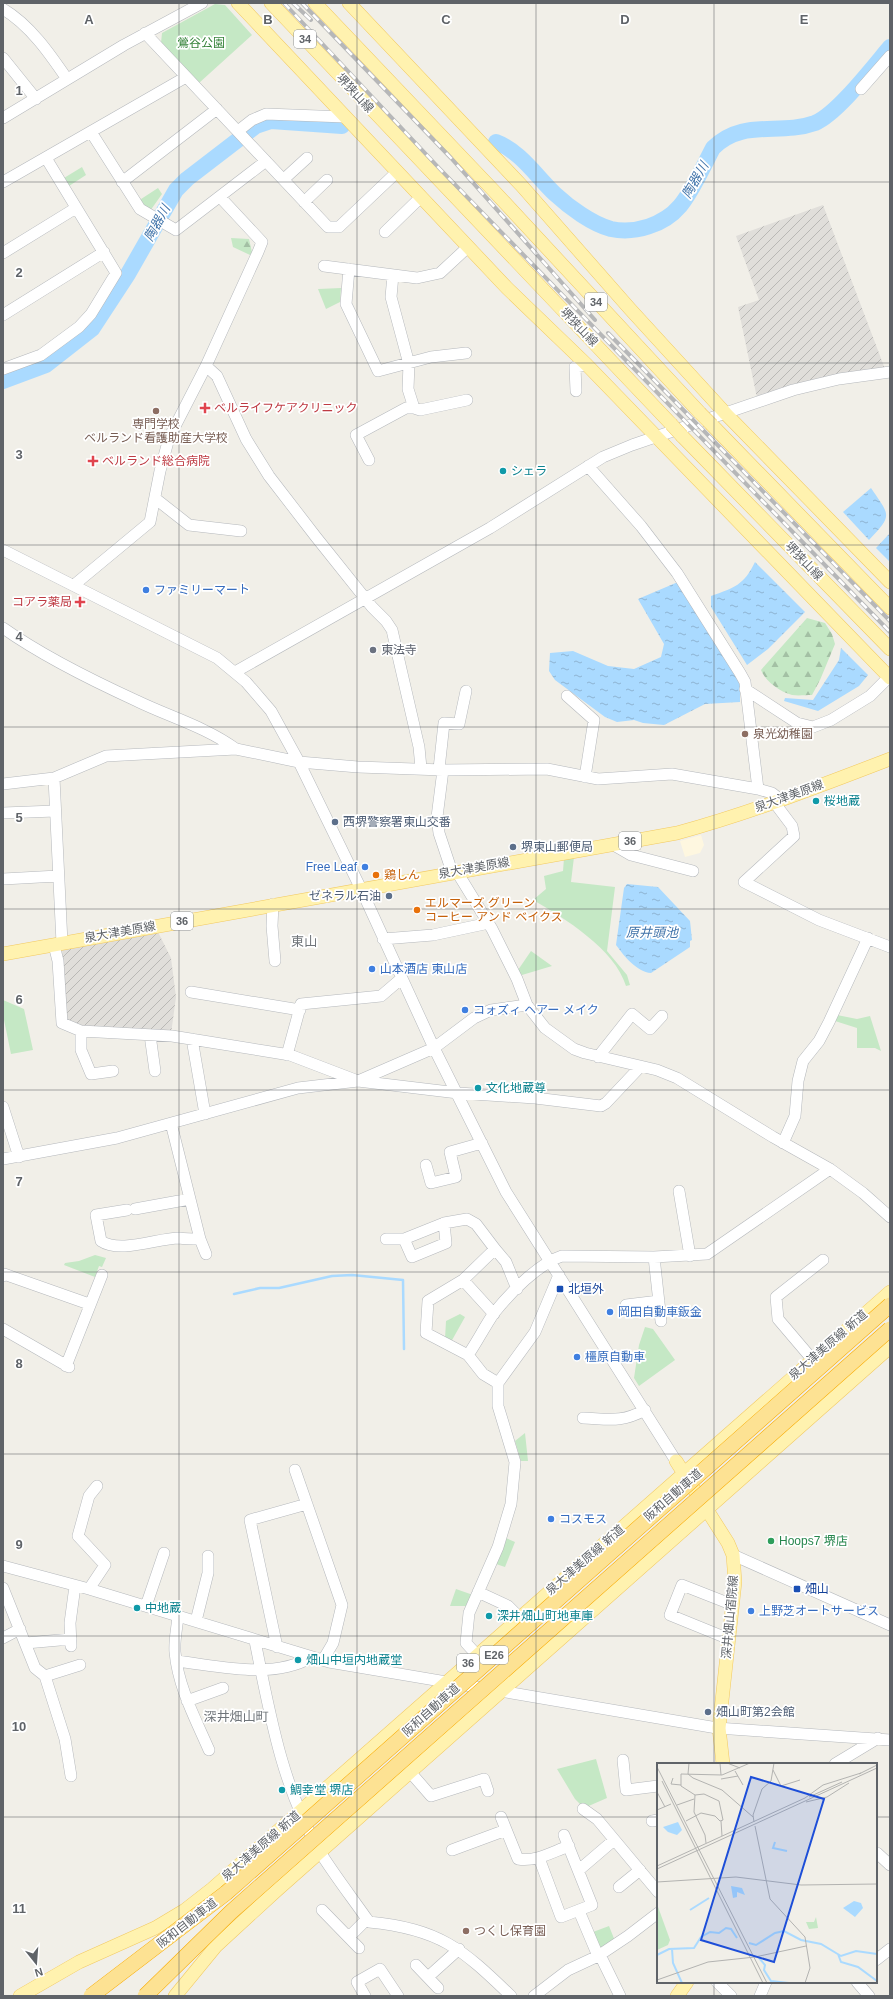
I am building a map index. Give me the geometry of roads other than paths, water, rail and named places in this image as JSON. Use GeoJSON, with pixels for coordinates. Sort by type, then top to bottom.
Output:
{"type":"FeatureCollection","features":[{"type":"Feature","properties":{"kind":"highway","name":"阪和自動車道"},"geometry":{"type":"LineString","coordinates":[[91,1996],[226,1893],[890,1305]]}},
{"type":"Feature","properties":{"kind":"highway","name":"阪和自動車道"},"geometry":{"type":"LineString","coordinates":[[145,1996],[231,1912],[890,1329]]}},
{"type":"Feature","properties":{"kind":"main road"},"geometry":{"type":"LineString","coordinates":[[238,3],[507,288],[587,365],[658,437],[889,677]]}},
{"type":"Feature","properties":{"kind":"main road","name":"堺狭山線"},"geometry":{"type":"LineString","coordinates":[[270,3],[682,436],[890,649]]}},
{"type":"Feature","properties":{"kind":"main road","name":"34"},"geometry":{"type":"LineString","coordinates":[[315,3],[493,190],[700,413],[890,608]]}},
{"type":"Feature","properties":{"kind":"main road"},"geometry":{"type":"LineString","coordinates":[[349,3],[521,185],[630,309],[726,414],[890,582]]}},
{"type":"Feature","properties":{"kind":"main road","name":"泉大津美原線"},"geometry":{"type":"LineString","coordinates":[[3,954],[273,904],[677,833],[720,821],[890,760]]}},
{"type":"Feature","properties":{"kind":"main road","name":"泉大津美原線 新道"},"geometry":{"type":"LineString","coordinates":[[20,1996],[58,1973],[155,1928],[185,1910],[212,1889],[301,1812],[519,1617],[812,1359],[890,1292]]}},
{"type":"Feature","properties":{"kind":"main road"},"geometry":{"type":"LineString","coordinates":[[175,1996],[216,1946],[890,1347]]}},
{"type":"Feature","properties":{"kind":"main road","name":"深井畑山宿院線"},"geometry":{"type":"LineString","coordinates":[[676,1461],[728,1543],[733,1555],[735,1582],[719,1728],[723,1763]]}},
{"type":"Feature","properties":{"kind":"main road"},"geometry":{"type":"LineString","coordinates":[[677,1996],[686,1983]]}},
{"type":"Feature","properties":{"kind":"street"},"geometry":{"type":"LineString","coordinates":[[3,118],[145,33],[202,3]]}},
{"type":"Feature","properties":{"kind":"street"},"geometry":{"type":"LineString","coordinates":[[3,9],[11,14],[29,31],[68,80]]}},
{"type":"Feature","properties":{"kind":"street"},"geometry":{"type":"LineString","coordinates":[[145,33],[328,227],[338,227],[397,172]]}},
{"type":"Feature","properties":{"kind":"street"},"geometry":{"type":"LineString","coordinates":[[861,89],[890,56]]}},
{"type":"Feature","properties":{"kind":"street"},"geometry":{"type":"LineString","coordinates":[[5,65],[36,99]]}},
{"type":"Feature","properties":{"kind":"street"},"geometry":{"type":"LineString","coordinates":[[4,179],[46,158],[186,76]]}},
{"type":"Feature","properties":{"kind":"street"},"geometry":{"type":"LineString","coordinates":[[122,182],[217,109]]}},
{"type":"Feature","properties":{"kind":"street"},"geometry":{"type":"LineString","coordinates":[[241,135],[252,120],[266,114],[345,117]]}},
{"type":"Feature","properties":{"kind":"street"},"geometry":{"type":"LineString","coordinates":[[91,132],[140,209],[176,230],[266,161]]}},
{"type":"Feature","properties":{"kind":"street"},"geometry":{"type":"LineString","coordinates":[[3,369],[41,356],[79,327],[91,314],[116,273],[46,158]]}},
{"type":"Feature","properties":{"kind":"street"},"geometry":{"type":"LineString","coordinates":[[284,179],[307,158]]}},
{"type":"Feature","properties":{"kind":"street"},"geometry":{"type":"LineString","coordinates":[[304,202],[327,180]]}},
{"type":"Feature","properties":{"kind":"street"},"geometry":{"type":"LineString","coordinates":[[74,585],[150,522],[156,499],[160,471],[170,438],[206,366],[262,242],[220,197]]}},
{"type":"Feature","properties":{"kind":"street"},"geometry":{"type":"LineString","coordinates":[[385,232],[421,197]]}},
{"type":"Feature","properties":{"kind":"street"},"geometry":{"type":"LineString","coordinates":[[3,253],[76,208]]}},
{"type":"Feature","properties":{"kind":"street"},"geometry":{"type":"LineString","coordinates":[[324,266],[417,278],[440,273],[468,247]]}},
{"type":"Feature","properties":{"kind":"street"},"geometry":{"type":"LineString","coordinates":[[3,315],[104,252]]}},
{"type":"Feature","properties":{"kind":"street"},"geometry":{"type":"LineString","coordinates":[[349,269],[346,304],[378,371],[431,357],[466,353]]}},
{"type":"Feature","properties":{"kind":"street"},"geometry":{"type":"LineString","coordinates":[[393,275],[390,297],[409,364],[408,389],[414,408]]}},
{"type":"Feature","properties":{"kind":"street"},"geometry":{"type":"LineString","coordinates":[[576,391],[575,367],[587,365]]}},
{"type":"Feature","properties":{"kind":"street"},"geometry":{"type":"LineString","coordinates":[[206,366],[217,376],[246,439],[269,476],[316,537],[392,630],[419,747],[421,768]]}},
{"type":"Feature","properties":{"kind":"street"},"geometry":{"type":"LineString","coordinates":[[235,672],[367,599],[490,528],[603,457],[793,390],[839,379],[890,372]]}},
{"type":"Feature","properties":{"kind":"street"},"geometry":{"type":"LineString","coordinates":[[369,460],[356,435],[406,408],[420,410],[467,400]]}},
{"type":"Feature","properties":{"kind":"street"},"geometry":{"type":"LineString","coordinates":[[588,466],[641,526],[677,573],[745,682],[758,789]]}},
{"type":"Feature","properties":{"kind":"street"},"geometry":{"type":"LineString","coordinates":[[156,499],[189,525],[241,531]]}},
{"type":"Feature","properties":{"kind":"street"},"geometry":{"type":"LineString","coordinates":[[3,550],[217,658],[235,672],[260,697],[271,711],[361,889],[434,1048],[458,1093],[506,1192],[676,1461]]}},
{"type":"Feature","properties":{"kind":"street"},"geometry":{"type":"LineString","coordinates":[[3,628],[38,651],[71,669],[138,702],[190,723],[224,740],[236,750]]}},
{"type":"Feature","properties":{"kind":"street"},"geometry":{"type":"LineString","coordinates":[[745,689],[797,723],[813,726],[831,720],[870,696],[889,677]]}},
{"type":"Feature","properties":{"kind":"street"},"geometry":{"type":"LineString","coordinates":[[466,691],[459,724],[444,723],[437,817],[439,833],[455,872],[489,923],[517,979],[527,1005],[545,1028],[574,1049],[677,1078],[830,1170],[863,1193],[890,1217]]}},
{"type":"Feature","properties":{"kind":"street"},"geometry":{"type":"LineString","coordinates":[[567,696],[594,720],[584,777]]}},
{"type":"Feature","properties":{"kind":"street"},"geometry":{"type":"LineString","coordinates":[[3,784],[54,778],[106,756],[236,750],[298,762],[358,767],[547,769],[598,779],[672,774],[758,789],[772,793],[792,826],[794,836],[744,882],[819,920],[890,947]]}},
{"type":"Feature","properties":{"kind":"street"},"geometry":{"type":"LineString","coordinates":[[54,778],[58,876],[58,961],[62,1023],[81,1031],[192,1039],[287,1055],[358,1081],[458,1093],[535,1098],[601,1106],[640,1067]]}},
{"type":"Feature","properties":{"kind":"street"},"geometry":{"type":"LineString","coordinates":[[3,813],[55,811]]}},
{"type":"Feature","properties":{"kind":"street"},"geometry":{"type":"LineString","coordinates":[[612,844],[631,855],[694,871]]}},
{"type":"Feature","properties":{"kind":"street"},"geometry":{"type":"LineString","coordinates":[[3,879],[58,876]]}},
{"type":"Feature","properties":{"kind":"street"},"geometry":{"type":"LineString","coordinates":[[273,904],[272,926],[275,961]]}},
{"type":"Feature","properties":{"kind":"street"},"geometry":{"type":"LineString","coordinates":[[383,939],[433,935],[489,923]]}},
{"type":"Feature","properties":{"kind":"street"},"geometry":{"type":"LineString","coordinates":[[783,1142],[795,1116],[798,1080],[803,1061],[819,1041],[868,938]]}},
{"type":"Feature","properties":{"kind":"street"},"geometry":{"type":"LineString","coordinates":[[287,1055],[301,1004],[381,996],[402,978]]}},
{"type":"Feature","properties":{"kind":"street"},"geometry":{"type":"LineString","coordinates":[[191,992],[300,1010]]}},
{"type":"Feature","properties":{"kind":"street"},"geometry":{"type":"LineString","coordinates":[[3,1159],[118,1138],[298,1088],[358,1081],[434,1048],[474,1018],[491,1010],[527,1005]]}},
{"type":"Feature","properties":{"kind":"street"},"geometry":{"type":"LineString","coordinates":[[598,1057],[632,1014],[650,1029],[662,1016]]}},
{"type":"Feature","properties":{"kind":"street"},"geometry":{"type":"LineString","coordinates":[[81,1031],[81,1050],[91,1074],[113,1071]]}},
{"type":"Feature","properties":{"kind":"street"},"geometry":{"type":"LineString","coordinates":[[150,1035],[155,1071]]}},
{"type":"Feature","properties":{"kind":"street"},"geometry":{"type":"LineString","coordinates":[[192,1039],[205,1114]]}},
{"type":"Feature","properties":{"kind":"street"},"geometry":{"type":"LineString","coordinates":[[3,1107],[19,1157]]}},
{"type":"Feature","properties":{"kind":"street"},"geometry":{"type":"LineString","coordinates":[[171,1123],[200,1239],[206,1254]]}},
{"type":"Feature","properties":{"kind":"street"},"geometry":{"type":"LineString","coordinates":[[426,1166],[430,1183],[456,1177],[450,1152],[482,1143]]}},
{"type":"Feature","properties":{"kind":"street"},"geometry":{"type":"LineString","coordinates":[[468,1355],[494,1314],[517,1289],[549,1260],[562,1256],[654,1257],[707,1254],[830,1170]]}},
{"type":"Feature","properties":{"kind":"street"},"geometry":{"type":"LineString","coordinates":[[679,1191],[690,1256]]}},
{"type":"Feature","properties":{"kind":"street"},"geometry":{"type":"LineString","coordinates":[[190,1199],[96,1215],[101,1241],[106,1244],[137,1245],[178,1238],[200,1239]]}},
{"type":"Feature","properties":{"kind":"street"},"geometry":{"type":"LineString","coordinates":[[386,1239],[404,1239],[444,1223],[467,1219],[476,1224],[506,1262],[517,1289]]}},
{"type":"Feature","properties":{"kind":"street"},"geometry":{"type":"LineString","coordinates":[[404,1239],[412,1258],[446,1243],[444,1223]]}},
{"type":"Feature","properties":{"kind":"street"},"geometry":{"type":"LineString","coordinates":[[495,1249],[464,1280],[428,1301],[426,1332],[468,1355],[484,1374],[498,1383]]}},
{"type":"Feature","properties":{"kind":"street"},"geometry":{"type":"LineString","coordinates":[[654,1257],[661,1321]]}},
{"type":"Feature","properties":{"kind":"street"},"geometry":{"type":"LineString","coordinates":[[812,1359],[778,1319],[776,1297],[823,1260]]}},
{"type":"Feature","properties":{"kind":"street"},"geometry":{"type":"LineString","coordinates":[[3,1276],[4,1274],[89,1304]]}},
{"type":"Feature","properties":{"kind":"street"},"geometry":{"type":"LineString","coordinates":[[3,1329],[68,1367],[89,1304],[102,1275]]}},
{"type":"Feature","properties":{"kind":"street"},"geometry":{"type":"LineString","coordinates":[[477,1655],[466,1643],[469,1613],[498,1547],[511,1504],[515,1462],[498,1406],[498,1383],[535,1332],[559,1275]]}},
{"type":"Feature","properties":{"kind":"street"},"geometry":{"type":"LineString","coordinates":[[464,1280],[494,1314]]}},
{"type":"Feature","properties":{"kind":"street"},"geometry":{"type":"LineString","coordinates":[[626,1304],[659,1301]]}},
{"type":"Feature","properties":{"kind":"street"},"geometry":{"type":"LineString","coordinates":[[583,1418],[620,1420],[633,1417],[645,1410]]}},
{"type":"Feature","properties":{"kind":"street"},"geometry":{"type":"LineString","coordinates":[[176,1661],[261,1670],[284,1668],[318,1658],[333,1642],[342,1605],[295,1470]]}},
{"type":"Feature","properties":{"kind":"street"},"geometry":{"type":"LineString","coordinates":[[89,1589],[105,1565],[78,1536],[88,1496],[97,1486]]}},
{"type":"Feature","properties":{"kind":"street"},"geometry":{"type":"LineString","coordinates":[[277,1647],[250,1520],[307,1504]]}},
{"type":"Feature","properties":{"kind":"street"},"geometry":{"type":"LineString","coordinates":[[146,1606],[164,1553]]}},
{"type":"Feature","properties":{"kind":"street"},"geometry":{"type":"LineString","coordinates":[[733,1555],[890,1625]]}},
{"type":"Feature","properties":{"kind":"street"},"geometry":{"type":"LineString","coordinates":[[196,1621],[208,1573],[208,1556]]}},
{"type":"Feature","properties":{"kind":"street"},"geometry":{"type":"LineString","coordinates":[[3,1566],[89,1589],[196,1621],[255,1641],[318,1658],[447,1683],[719,1728],[890,1740]]}},
{"type":"Feature","properties":{"kind":"street"},"geometry":{"type":"LineString","coordinates":[[729,1639],[670,1615],[682,1585],[733,1605]]}},
{"type":"Feature","properties":{"kind":"street"},"geometry":{"type":"LineString","coordinates":[[26,1644],[71,1642],[70,1623],[76,1586]]}},
{"type":"Feature","properties":{"kind":"street"},"geometry":{"type":"LineString","coordinates":[[3,1588],[35,1668],[45,1676],[65,1739],[71,1776]]}},
{"type":"Feature","properties":{"kind":"street"},"geometry":{"type":"LineString","coordinates":[[478,1592],[508,1606],[519,1617]]}},
{"type":"Feature","properties":{"kind":"street"},"geometry":{"type":"LineString","coordinates":[[178,1616],[175,1652],[176,1661],[187,1701],[210,1750]]}},
{"type":"Feature","properties":{"kind":"street"},"geometry":{"type":"LineString","coordinates":[[3,1638],[20,1629]]}},
{"type":"Feature","properties":{"kind":"street"},"geometry":{"type":"LineString","coordinates":[[255,1641],[282,1764],[301,1812],[320,1852],[369,1922],[399,1925],[416,1929],[437,1937],[459,1949],[479,1965],[511,1996]]}},
{"type":"Feature","properties":{"kind":"street"},"geometry":{"type":"LineString","coordinates":[[45,1676],[80,1665]]}},
{"type":"Feature","properties":{"kind":"street"},"geometry":{"type":"LineString","coordinates":[[187,1701],[223,1688]]}},
{"type":"Feature","properties":{"kind":"street"},"geometry":{"type":"LineString","coordinates":[[837,1763],[878,1738],[890,1733]]}},
{"type":"Feature","properties":{"kind":"street"},"geometry":{"type":"LineString","coordinates":[[623,1760],[626,1790],[657,1786]]}},
{"type":"Feature","properties":{"kind":"street"},"geometry":{"type":"LineString","coordinates":[[411,1773],[430,1796],[484,1779],[488,1791]]}},
{"type":"Feature","properties":{"kind":"street"},"geometry":{"type":"LineString","coordinates":[[583,1809],[597,1818],[657,1891]]}},
{"type":"Feature","properties":{"kind":"street"},"geometry":{"type":"LineString","coordinates":[[501,1817],[518,1859],[527,1861],[539,1858],[569,1846]]}},
{"type":"Feature","properties":{"kind":"street"},"geometry":{"type":"LineString","coordinates":[[452,1850],[506,1830]]}},
{"type":"Feature","properties":{"kind":"street"},"geometry":{"type":"LineString","coordinates":[[539,1858],[561,1917],[592,1905],[564,1835]]}},
{"type":"Feature","properties":{"kind":"street"},"geometry":{"type":"LineString","coordinates":[[579,1870],[614,1840]]}},
{"type":"Feature","properties":{"kind":"street"},"geometry":{"type":"LineString","coordinates":[[877,1854],[890,1866]]}},
{"type":"Feature","properties":{"kind":"street"},"geometry":{"type":"LineString","coordinates":[[619,1887],[640,1870]]}},
{"type":"Feature","properties":{"kind":"street"},"geometry":{"type":"LineString","coordinates":[[322,1910],[349,1936],[358,1948]]}},
{"type":"Feature","properties":{"kind":"street"},"geometry":{"type":"LineString","coordinates":[[579,1911],[599,1956],[620,1996]]}},
{"type":"Feature","properties":{"kind":"street"},"geometry":{"type":"LineString","coordinates":[[538,1995],[568,1970],[599,1956],[628,1936],[657,1913]]}},
{"type":"Feature","properties":{"kind":"street"},"geometry":{"type":"LineString","coordinates":[[349,1936],[367,1919]]}},
{"type":"Feature","properties":{"kind":"street"},"geometry":{"type":"LineString","coordinates":[[428,1977],[459,1949]]}},
{"type":"Feature","properties":{"kind":"street"},"geometry":{"type":"LineString","coordinates":[[877,1959],[890,1949]]}},
{"type":"Feature","properties":{"kind":"street"},"geometry":{"type":"LineString","coordinates":[[416,1965],[438,1988]]}},
{"type":"Feature","properties":{"kind":"street"},"geometry":{"type":"LineString","coordinates":[[364,1996],[357,1982],[380,1969],[398,1996]]}},
{"type":"Feature","properties":{"kind":"street"},"geometry":{"type":"LineString","coordinates":[[718,1983],[731,1996]]}},
{"type":"Feature","properties":{"kind":"street"},"geometry":{"type":"LineString","coordinates":[[760,1996],[766,1983]]}},
{"type":"Feature","properties":{"kind":"street"},"geometry":{"type":"LineString","coordinates":[[858,1983],[869,1996]]}},
{"type":"Feature","properties":{"kind":"water"},"geometry":{"type":"Polygon","coordinates":[[[871,488],[882,504],[886,515],[882,525],[869,540],[843,512],[871,488]]]}},
{"type":"Feature","properties":{"kind":"water"},"geometry":{"type":"Polygon","coordinates":[[[890,533],[890,562],[876,548],[890,533]]]}},
{"type":"Feature","properties":{"kind":"water"},"geometry":{"type":"Polygon","coordinates":[[[755,562],[805,612],[768,649],[747,665],[711,607],[711,596],[738,585],[747,576],[755,562]]]}},
{"type":"Feature","properties":{"kind":"water"},"geometry":{"type":"Polygon","coordinates":[[[678,582],[740,681],[740,702],[705,704],[664,725],[643,723],[634,720],[617,722],[605,717],[555,680],[549,671],[550,653],[573,651],[608,666],[634,669],[661,657],[664,644],[638,599],[678,582]]]}},
{"type":"Feature","properties":{"kind":"water"},"geometry":{"type":"Polygon","coordinates":[[[841,648],[868,675],[859,686],[818,711],[784,701],[785,698],[813,700],[839,660],[841,648]]]}},
{"type":"Feature","properties":{"kind":"water","name":"原井頭池"},"geometry":{"type":"Polygon","coordinates":[[[627,884],[658,887],[690,921],[692,940],[690,941],[690,947],[651,973],[636,967],[616,945],[624,888],[627,884]]]}},
{"type":"Feature","properties":{"kind":"waterway","name":"陶器川"},"geometry":{"type":"LineString","coordinates":[[496,142],[513,152],[528,165],[555,194],[589,219],[611,229],[639,229],[657,223],[666,218],[680,206],[693,186],[713,148],[725,139],[737,133],[749,130],[802,127],[815,123],[824,118],[844,100],[890,47]]}},
{"type":"Feature","properties":{"kind":"waterway","name":"陶器川"},"geometry":{"type":"LineString","coordinates":[[3,381],[46,365],[92,329],[128,274],[176,190],[187,179],[256,126],[271,121],[342,126]]}},
{"type":"Feature","properties":{"kind":"waterway"},"geometry":{"type":"LineString","coordinates":[[234,1294],[260,1288],[279,1288],[332,1276],[352,1275],[403,1280],[404,1349]]}},
{"type":"Feature","properties":{"kind":"railway"},"geometry":{"type":"LineString","coordinates":[[284,3],[439,168],[890,632]]}},
{"type":"Feature","properties":{"kind":"railway"},"geometry":{"type":"LineString","coordinates":[[293,3],[311,20]]}},
{"type":"Feature","properties":{"kind":"railway"},"geometry":{"type":"LineString","coordinates":[[302,3],[451,158],[595,320]]}},
{"type":"Feature","properties":{"kind":"railway"},"geometry":{"type":"LineString","coordinates":[[608,333],[890,621]]}},
{"type":"Feature","properties":{"kind":"place","name":"ベルライフケアクリニック"},"geometry":{"type":"Point","coordinates":[205,408]}},
{"type":"Feature","properties":{"kind":"place","name":"専門学校 ベルランド看護助産大学校"},"geometry":{"type":"Point","coordinates":[156,411]}},
{"type":"Feature","properties":{"kind":"place","name":"ベルランド総合病院"},"geometry":{"type":"Point","coordinates":[93,461]}},
{"type":"Feature","properties":{"kind":"place","name":"シェラ"},"geometry":{"type":"Point","coordinates":[503,471]}},
{"type":"Feature","properties":{"kind":"place","name":"ファミリーマート"},"geometry":{"type":"Point","coordinates":[146,590]}},
{"type":"Feature","properties":{"kind":"place","name":"コアラ薬局"},"geometry":{"type":"Point","coordinates":[80,602]}},
{"type":"Feature","properties":{"kind":"place","name":"東法寺"},"geometry":{"type":"Point","coordinates":[373,650]}},
{"type":"Feature","properties":{"kind":"place","name":"泉光幼稚園"},"geometry":{"type":"Point","coordinates":[745,734]}},
{"type":"Feature","properties":{"kind":"place","name":"桜地蔵"},"geometry":{"type":"Point","coordinates":[816,801]}},
{"type":"Feature","properties":{"kind":"place","name":"西堺警察署東山交番"},"geometry":{"type":"Point","coordinates":[335,822]}},
{"type":"Feature","properties":{"kind":"place","name":"堺東山郵便局"},"geometry":{"type":"Point","coordinates":[513,847]}},
{"type":"Feature","properties":{"kind":"place","name":"Free Leaf"},"geometry":{"type":"Point","coordinates":[365,867]}},
{"type":"Feature","properties":{"kind":"place","name":"鶏しん"},"geometry":{"type":"Point","coordinates":[376,875]}},
{"type":"Feature","properties":{"kind":"place","name":"ゼネラル石油"},"geometry":{"type":"Point","coordinates":[389,896]}},
{"type":"Feature","properties":{"kind":"place","name":"エルマーズ グリーン コーヒー アンド ベイクス"},"geometry":{"type":"Point","coordinates":[417,910]}},
{"type":"Feature","properties":{"kind":"place","name":"山本酒店 東山店"},"geometry":{"type":"Point","coordinates":[372,969]}},
{"type":"Feature","properties":{"kind":"place","name":"コォズィ ヘアー メイク"},"geometry":{"type":"Point","coordinates":[465,1010]}},
{"type":"Feature","properties":{"kind":"place","name":"文化地蔵尊"},"geometry":{"type":"Point","coordinates":[478,1088]}},
{"type":"Feature","properties":{"kind":"place","name":"北垣外"},"geometry":{"type":"Point","coordinates":[560,1289]}},
{"type":"Feature","properties":{"kind":"place","name":"岡田自動車鈑金"},"geometry":{"type":"Point","coordinates":[610,1312]}},
{"type":"Feature","properties":{"kind":"place","name":"橿原自動車"},"geometry":{"type":"Point","coordinates":[577,1357]}},
{"type":"Feature","properties":{"kind":"place","name":"コスモス"},"geometry":{"type":"Point","coordinates":[551,1519]}},
{"type":"Feature","properties":{"kind":"place","name":"Hoops7 堺店"},"geometry":{"type":"Point","coordinates":[771,1541]}},
{"type":"Feature","properties":{"kind":"place","name":"畑山"},"geometry":{"type":"Point","coordinates":[797,1589]}},
{"type":"Feature","properties":{"kind":"place","name":"中地蔵"},"geometry":{"type":"Point","coordinates":[137,1608]}},
{"type":"Feature","properties":{"kind":"place","name":"上野芝オートサービス"},"geometry":{"type":"Point","coordinates":[751,1611]}},
{"type":"Feature","properties":{"kind":"place","name":"深井畑山町地車庫"},"geometry":{"type":"Point","coordinates":[489,1616]}},
{"type":"Feature","properties":{"kind":"place","name":"畑山中垣内地蔵堂"},"geometry":{"type":"Point","coordinates":[298,1660]}},
{"type":"Feature","properties":{"kind":"place","name":"畑山町第2会館"},"geometry":{"type":"Point","coordinates":[708,1712]}},
{"type":"Feature","properties":{"kind":"place","name":"鯛幸堂 堺店"},"geometry":{"type":"Point","coordinates":[282,1790]}},
{"type":"Feature","properties":{"kind":"place","name":"つくし保育園"},"geometry":{"type":"Point","coordinates":[466,1931]}},
{"type":"Feature","properties":{"kind":"district","name":"東山"},"geometry":{"type":"Point","coordinates":[304,941]}},
{"type":"Feature","properties":{"kind":"district","name":"深井畑山町"},"geometry":{"type":"Point","coordinates":[236,1716]}},
{"type":"Feature","properties":{"kind":"park label","name":"鶯谷公園"},"geometry":{"type":"Point","coordinates":[201,43]}}]}
